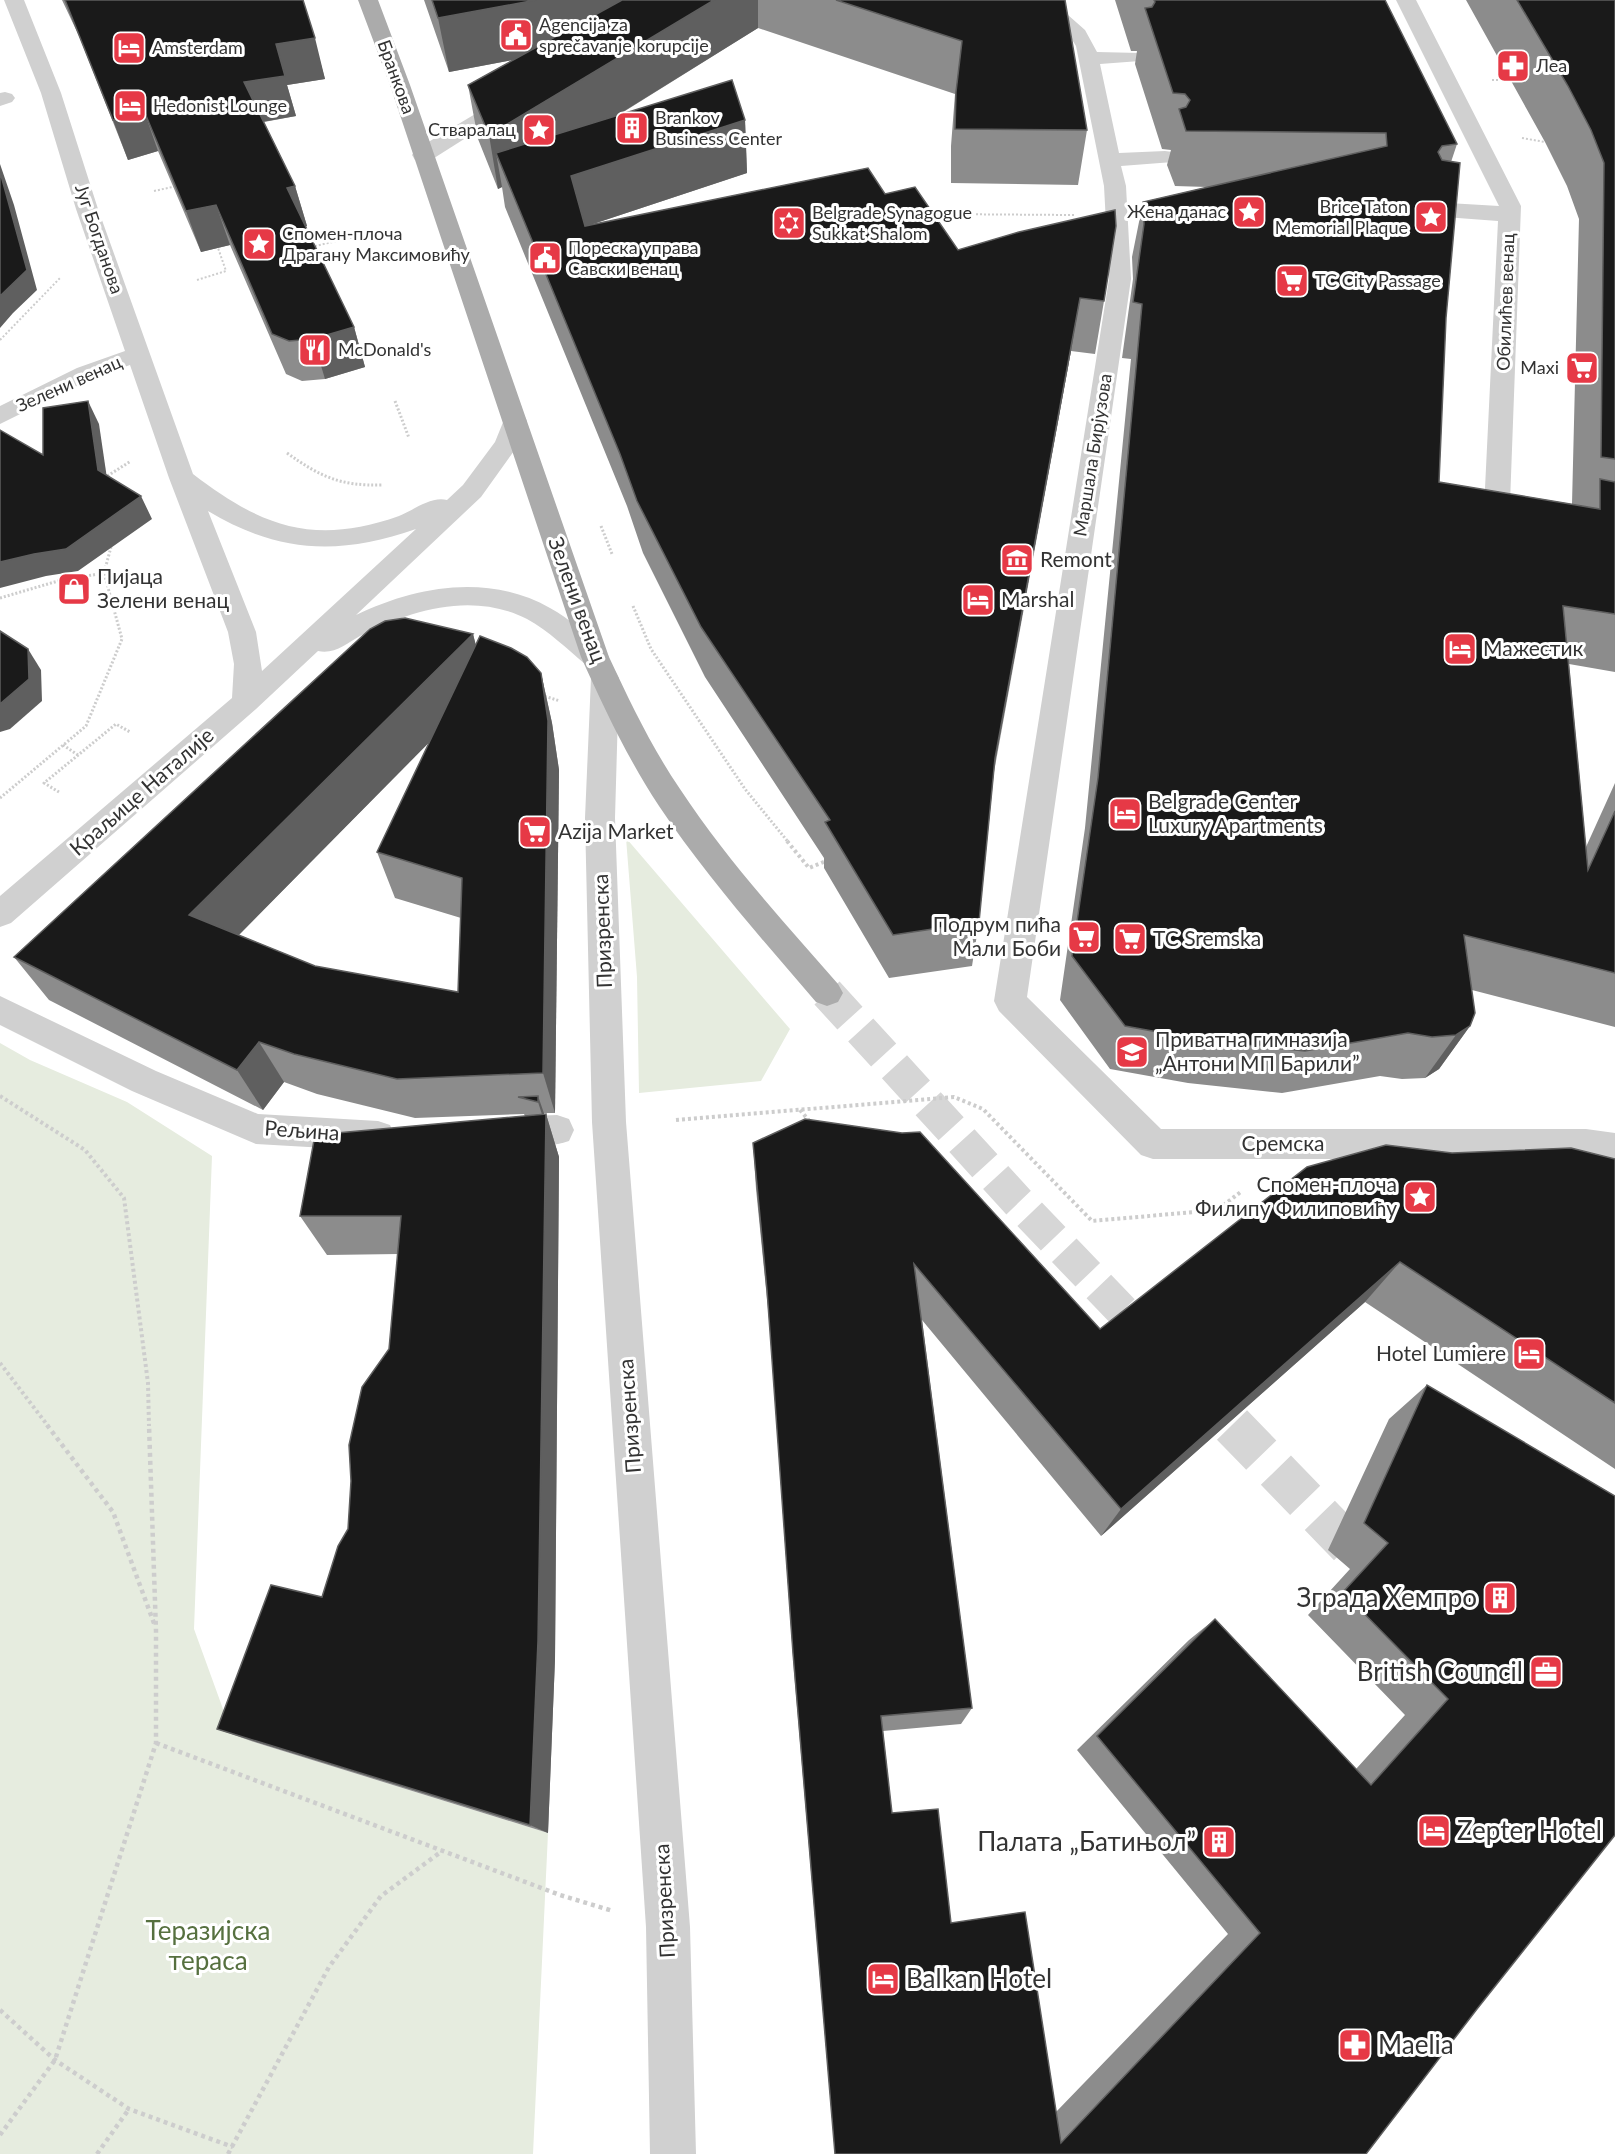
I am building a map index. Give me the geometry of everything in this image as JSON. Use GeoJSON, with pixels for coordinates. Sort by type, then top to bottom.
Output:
{"type":"FeatureCollection","features":[{"type":"Feature","properties":{"kind":"main road","name":"Бранкова"},"geometry":{"type":"LineString","coordinates":[[368,0],[423,155]]}},
{"type":"Feature","properties":{"kind":"main road","name":"Зелени венац"},"geometry":{"type":"LineString","coordinates":[[423,155],[600,668],[639,748],[682,816],[757,911],[827,993]]}},
{"type":"Feature","properties":{"kind":"street","name":"Југ Богданова"},"geometry":{"type":"LineString","coordinates":[[14,0],[51,93],[87,208],[182,478],[242,632],[248,664],[246,702]]}},
{"type":"Feature","properties":{"kind":"street","name":"Маршала Бирјузова"},"geometry":{"type":"LineString","coordinates":[[1010,1001],[1120,279],[1112,166],[1088,52],[1078,34],[1040,0]]}},
{"type":"Feature","properties":{"kind":"street","name":"Обилићев венац"},"geometry":{"type":"LineString","coordinates":[[1406,0],[1510,206],[1497,509],[1615,530]]}},
{"type":"Feature","properties":{"kind":"street"},"geometry":{"type":"LineString","coordinates":[[1088,52],[1131,50]]}},
{"type":"Feature","properties":{"kind":"street"},"geometry":{"type":"LineString","coordinates":[[423,155],[535,86]]}},
{"type":"Feature","properties":{"kind":"street"},"geometry":{"type":"LineString","coordinates":[[1112,166],[1165,157]]}},
{"type":"Feature","properties":{"kind":"street"},"geometry":{"type":"LineString","coordinates":[[1431,209],[1509,215]]}},
{"type":"Feature","properties":{"kind":"street","name":"Зелени венац"},"geometry":{"type":"LineString","coordinates":[[0,416],[85,373],[139,354]]}},
{"type":"Feature","properties":{"kind":"street","name":"Краљице Наталије"},"geometry":{"type":"LineString","coordinates":[[0,914],[246,702],[472,491],[507,444],[514,421]]}},
{"type":"Feature","properties":{"kind":"street"},"geometry":{"type":"LineString","coordinates":[[182,478],[219,507],[257,526],[322,541],[342,540],[394,528],[472,491]]}},
{"type":"Feature","properties":{"kind":"street","name":"Краљице Наталије"},"geometry":{"type":"LineString","coordinates":[[282,667],[386,611],[433,596],[455,595],[489,597],[530,609],[600,668]]}},
{"type":"Feature","properties":{"kind":"street","name":"Призренска"},"geometry":{"type":"LineString","coordinates":[[600,668],[600,818],[609,1128],[668,1927],[673,2154]]}},
{"type":"Feature","properties":{"kind":"street","name":"Сремска"},"geometry":{"type":"LineString","coordinates":[[1010,1001],[1153,1144],[1586,1144],[1615,1148]]}},
{"type":"Feature","properties":{"kind":"street","name":"Рељина"},"geometry":{"type":"LineString","coordinates":[[0,1010],[144,1081],[256,1129],[384,1137],[407,1136]]}},
{"type":"Feature","properties":{"kind":"street"},"geometry":{"type":"LineString","coordinates":[[476,1133],[609,1128]]}},
{"type":"Feature","properties":{"kind":"path"},"geometry":{"type":"LineString","coordinates":[[1511,80],[1523,80]]}},
{"type":"Feature","properties":{"kind":"path"},"geometry":{"type":"LineString","coordinates":[[154,190],[182,185]]}},
{"type":"Feature","properties":{"kind":"path"},"geometry":{"type":"LineString","coordinates":[[923,214],[1117,216]]}},
{"type":"Feature","properties":{"kind":"path"},"geometry":{"type":"LineString","coordinates":[[309,248],[354,237]]}},
{"type":"Feature","properties":{"kind":"path"},"geometry":{"type":"LineString","coordinates":[[197,280],[226,271],[217,244]]}},
{"type":"Feature","properties":{"kind":"path"},"geometry":{"type":"LineString","coordinates":[[0,340],[60,278]]}},
{"type":"Feature","properties":{"kind":"path"},"geometry":{"type":"LineString","coordinates":[[395,401],[409,438]]}},
{"type":"Feature","properties":{"kind":"path"},"geometry":{"type":"LineString","coordinates":[[287,453],[322,478],[350,486],[382,484]]}},
{"type":"Feature","properties":{"kind":"path"},"geometry":{"type":"LineString","coordinates":[[98,482],[134,459]]}},
{"type":"Feature","properties":{"kind":"path"},"geometry":{"type":"LineString","coordinates":[[601,526],[612,554]]}},
{"type":"Feature","properties":{"kind":"path"},"geometry":{"type":"LineString","coordinates":[[0,798],[86,726],[122,639],[104,573],[111,547]]}},
{"type":"Feature","properties":{"kind":"path"},"geometry":{"type":"LineString","coordinates":[[0,598],[58,581],[104,573]]}},
{"type":"Feature","properties":{"kind":"path"},"geometry":{"type":"LineString","coordinates":[[633,606],[651,650],[745,789],[809,868],[829,860]]}},
{"type":"Feature","properties":{"kind":"path"},"geometry":{"type":"LineString","coordinates":[[537,694],[570,704]]}},
{"type":"Feature","properties":{"kind":"path"},"geometry":{"type":"LineString","coordinates":[[59,792],[44,783],[116,724],[130,732]]}},
{"type":"Feature","properties":{"kind":"path"},"geometry":{"type":"LineString","coordinates":[[63,745],[78,755]]}},
{"type":"Feature","properties":{"kind":"path"},"geometry":{"type":"LineString","coordinates":[[0,1096],[85,1150],[124,1198],[148,1383],[156,1631],[156,1743],[55,2060],[0,2135]]}},
{"type":"Feature","properties":{"kind":"path"},"geometry":{"type":"LineString","coordinates":[[676,1120],[954,1097],[983,1109],[1092,1221],[1217,1210]]}},
{"type":"Feature","properties":{"kind":"path"},"geometry":{"type":"LineString","coordinates":[[800,1109],[814,1127]]}},
{"type":"Feature","properties":{"kind":"path"},"geometry":{"type":"LineString","coordinates":[[0,1363],[113,1512],[156,1631]]}},
{"type":"Feature","properties":{"kind":"path"},"geometry":{"type":"LineString","coordinates":[[156,1743],[560,1895],[668,1927]]}},
{"type":"Feature","properties":{"kind":"path"},"geometry":{"type":"LineString","coordinates":[[228,2154],[329,1967],[381,1896],[442,1851]]}},
{"type":"Feature","properties":{"kind":"path"},"geometry":{"type":"LineString","coordinates":[[0,2010],[55,2060],[129,2109],[232,2147]]}},
{"type":"Feature","properties":{"kind":"path"},"geometry":{"type":"LineString","coordinates":[[97,2154],[129,2109]]}},
{"type":"Feature","properties":{"kind":"green space"},"geometry":{"type":"Polygon","coordinates":[[[626,838],[790,1029],[761,1081],[639,1093],[637,977],[626,838]]]}},
{"type":"Feature","properties":{"kind":"green space","name":"Теразијска тераса"},"geometry":{"type":"Polygon","coordinates":[[[0,1043],[30,1060],[127,1102],[212,1156],[194,1629],[227,1720],[254,1742],[548,1833],[533,2154],[0,2154],[0,1043]]]}},
{"type":"Feature","properties":{"kind":"building"},"geometry":{"type":"Polygon","coordinates":[[[65,0],[303,0],[315,38],[276,44],[285,76],[244,82],[295,186],[287,188],[354,327],[313,339],[289,341],[272,334],[216,205],[186,211],[144,111],[113,120],[65,0]]]}},
{"type":"Feature","properties":{"kind":"building"},"geometry":{"type":"Polygon","coordinates":[[[432,0],[536,0],[438,18],[432,0]]]}},
{"type":"Feature","properties":{"kind":"building"},"geometry":{"type":"Polygon","coordinates":[[[622,0],[714,0],[489,135],[468,85],[622,0]]]}},
{"type":"Feature","properties":{"kind":"building"},"geometry":{"type":"Polygon","coordinates":[[[836,0],[1065,0],[1087,130],[955,129],[956,92],[962,41],[836,0]]]}},
{"type":"Feature","properties":{"kind":"building"},"geometry":{"type":"Polygon","coordinates":[[[1154,0],[1385,0],[1457,144],[1442,146],[1438,152],[1442,160],[1460,163],[1446,318],[1439,482],[1600,509],[1600,479],[1615,482],[1615,614],[1563,606],[1588,870],[1615,811],[1615,973],[1464,935],[1475,1013],[1470,1026],[1456,1035],[1432,1037],[1408,1033],[1305,1051],[1207,1041],[1125,1026],[1072,956],[1098,778],[1142,304],[1133,302],[1144,224],[1143,202],[1387,146],[1386,133],[1186,131],[1179,109],[1186,107],[1190,100],[1185,94],[1173,93],[1145,8],[1152,7],[1154,0]]]}},
{"type":"Feature","properties":{"kind":"building"},"geometry":{"type":"Polygon","coordinates":[[[1517,0],[1615,0],[1615,459],[1601,457],[1604,163],[1591,130],[1568,86],[1517,0]]]}},
{"type":"Feature","properties":{"kind":"building"},"geometry":{"type":"Polygon","coordinates":[[[732,80],[745,120],[571,176],[585,226],[868,168],[885,194],[915,187],[958,250],[1019,232],[1115,210],[1116,226],[1104,301],[1080,298],[995,758],[979,922],[893,935],[825,822],[830,820],[701,627],[637,501],[620,454],[496,153],[732,80]]]}},
{"type":"Feature","properties":{"kind":"building"},"geometry":{"type":"Polygon","coordinates":[[[0,172],[27,270],[0,296],[0,172]]]}},
{"type":"Feature","properties":{"kind":"building"},"geometry":{"type":"Polygon","coordinates":[[[88,401],[98,470],[141,496],[66,549],[0,562],[0,430],[43,455],[43,408],[88,401]]]}},
{"type":"Feature","properties":{"kind":"building"},"geometry":{"type":"Polygon","coordinates":[[[405,618],[473,634],[189,915],[315,966],[458,992],[462,878],[377,852],[480,636],[511,648],[527,657],[541,673],[548,721],[543,1073],[397,1079],[294,1054],[259,1042],[237,1070],[14,957],[370,629],[385,621],[405,618]]]}},
{"type":"Feature","properties":{"kind":"building"},"geometry":{"type":"Polygon","coordinates":[[[0,631],[28,649],[29,679],[0,704],[0,631]]]}},
{"type":"Feature","properties":{"kind":"building"},"geometry":{"type":"Polygon","coordinates":[[[538,1096],[538,1102],[518,1097],[538,1096]]]}},
{"type":"Feature","properties":{"kind":"building"},"geometry":{"type":"Polygon","coordinates":[[[546,1114],[538,1641],[530,1825],[217,1729],[271,1585],[322,1597],[338,1546],[348,1529],[351,1481],[349,1445],[362,1387],[389,1349],[401,1216],[300,1216],[315,1135],[546,1114]]]}},
{"type":"Feature","properties":{"kind":"building"},"geometry":{"type":"Polygon","coordinates":[[[805,1119],[902,1133],[920,1132],[1100,1329],[1307,1167],[1386,1145],[1452,1153],[1571,1148],[1615,1159],[1615,1403],[1400,1262],[1121,1509],[914,1264],[972,1708],[881,1716],[892,1813],[938,1809],[951,1923],[1025,1912],[1061,2143],[1260,1933],[1097,1736],[1215,1619],[1371,1785],[1448,1699],[1343,1592],[1388,1543],[1364,1523],[1427,1385],[1615,1496],[1615,1835],[1366,2154],[835,2154],[793,1653],[767,1290],[753,1143],[805,1119]]]}},
{"type":"Feature","properties":{"kind":"tunnel"},"geometry":{"type":"LineString","coordinates":[[827,993],[1018,1202],[1153,1343]]}},
{"type":"Feature","properties":{"kind":"tunnel"},"geometry":{"type":"LineString","coordinates":[[1199,1391],[1233,1426]]}},
{"type":"Feature","properties":{"kind":"tunnel"},"geometry":{"type":"LineString","coordinates":[[1232,1425],[1368,1565]]}},
{"type":"Feature","properties":{"kind":"place","name":"Agencija za sprečavanje korupcije"},"geometry":{"type":"Point","coordinates":[516,35]}},
{"type":"Feature","properties":{"kind":"place","name":"Amsterdam"},"geometry":{"type":"Point","coordinates":[129,48]}},
{"type":"Feature","properties":{"kind":"place","name":"Леа"},"geometry":{"type":"Point","coordinates":[1513,66]}},
{"type":"Feature","properties":{"kind":"place","name":"Hedonist Lounge"},"geometry":{"type":"Point","coordinates":[130,106]}},
{"type":"Feature","properties":{"kind":"place","name":"Brankov Business Center"},"geometry":{"type":"Point","coordinates":[632,128]}},
{"type":"Feature","properties":{"kind":"place","name":"Стваралац"},"geometry":{"type":"Point","coordinates":[539,130]}},
{"type":"Feature","properties":{"kind":"place","name":"Жена данас"},"geometry":{"type":"Point","coordinates":[1249,212]}},
{"type":"Feature","properties":{"kind":"place","name":"Brice Taton Memorial Plaque"},"geometry":{"type":"Point","coordinates":[1431,217]}},
{"type":"Feature","properties":{"kind":"place","name":"Belgrade Synagogue Sukkat Shalom"},"geometry":{"type":"Point","coordinates":[789,223]}},
{"type":"Feature","properties":{"kind":"place","name":"Спомен-плоча Драгану Максимовићу"},"geometry":{"type":"Point","coordinates":[259,244]}},
{"type":"Feature","properties":{"kind":"place","name":"Пореска управа Савски венац"},"geometry":{"type":"Point","coordinates":[545,258]}},
{"type":"Feature","properties":{"kind":"place","name":"TC City Passage"},"geometry":{"type":"Point","coordinates":[1292,281]}},
{"type":"Feature","properties":{"kind":"place","name":"McDonald's"},"geometry":{"type":"Point","coordinates":[315,350]}},
{"type":"Feature","properties":{"kind":"place","name":"Maxi"},"geometry":{"type":"Point","coordinates":[1582,368]}},
{"type":"Feature","properties":{"kind":"place","name":"Remont"},"geometry":{"type":"Point","coordinates":[1017,560]}},
{"type":"Feature","properties":{"kind":"place","name":"Пијаца Зелени венац"},"geometry":{"type":"Point","coordinates":[74,589]}},
{"type":"Feature","properties":{"kind":"place","name":"Marshal"},"geometry":{"type":"Point","coordinates":[978,600]}},
{"type":"Feature","properties":{"kind":"place","name":"Мажестик"},"geometry":{"type":"Point","coordinates":[1460,649]}},
{"type":"Feature","properties":{"kind":"place","name":"Belgrade Center Luxury Apartments"},"geometry":{"type":"Point","coordinates":[1125,814]}},
{"type":"Feature","properties":{"kind":"place","name":"Azija Market"},"geometry":{"type":"Point","coordinates":[535,832]}},
{"type":"Feature","properties":{"kind":"place","name":"Подрум пића Мали Боби"},"geometry":{"type":"Point","coordinates":[1084,937]}},
{"type":"Feature","properties":{"kind":"place","name":"TC Sremska"},"geometry":{"type":"Point","coordinates":[1130,939]}},
{"type":"Feature","properties":{"kind":"place","name":"Приватна гимназија „Антони МП Барили”"},"geometry":{"type":"Point","coordinates":[1132,1052]}},
{"type":"Feature","properties":{"kind":"place","name":"Спомен-плоча Филипу Филиповићу"},"geometry":{"type":"Point","coordinates":[1420,1197]}},
{"type":"Feature","properties":{"kind":"place","name":"Hotel Lumiere"},"geometry":{"type":"Point","coordinates":[1529,1354]}},
{"type":"Feature","properties":{"kind":"place","name":"Зграда Хемпро"},"geometry":{"type":"Point","coordinates":[1500,1598]}},
{"type":"Feature","properties":{"kind":"place","name":"British Council"},"geometry":{"type":"Point","coordinates":[1546,1672]}},
{"type":"Feature","properties":{"kind":"place","name":"Zepter Hotel"},"geometry":{"type":"Point","coordinates":[1434,1831]}},
{"type":"Feature","properties":{"kind":"place","name":"Палата „Батињол”"},"geometry":{"type":"Point","coordinates":[1219,1842]}},
{"type":"Feature","properties":{"kind":"place","name":"Balkan Hotel"},"geometry":{"type":"Point","coordinates":[883,1979]}},
{"type":"Feature","properties":{"kind":"place","name":"Maelia"},"geometry":{"type":"Point","coordinates":[1355,2045]}}]}
